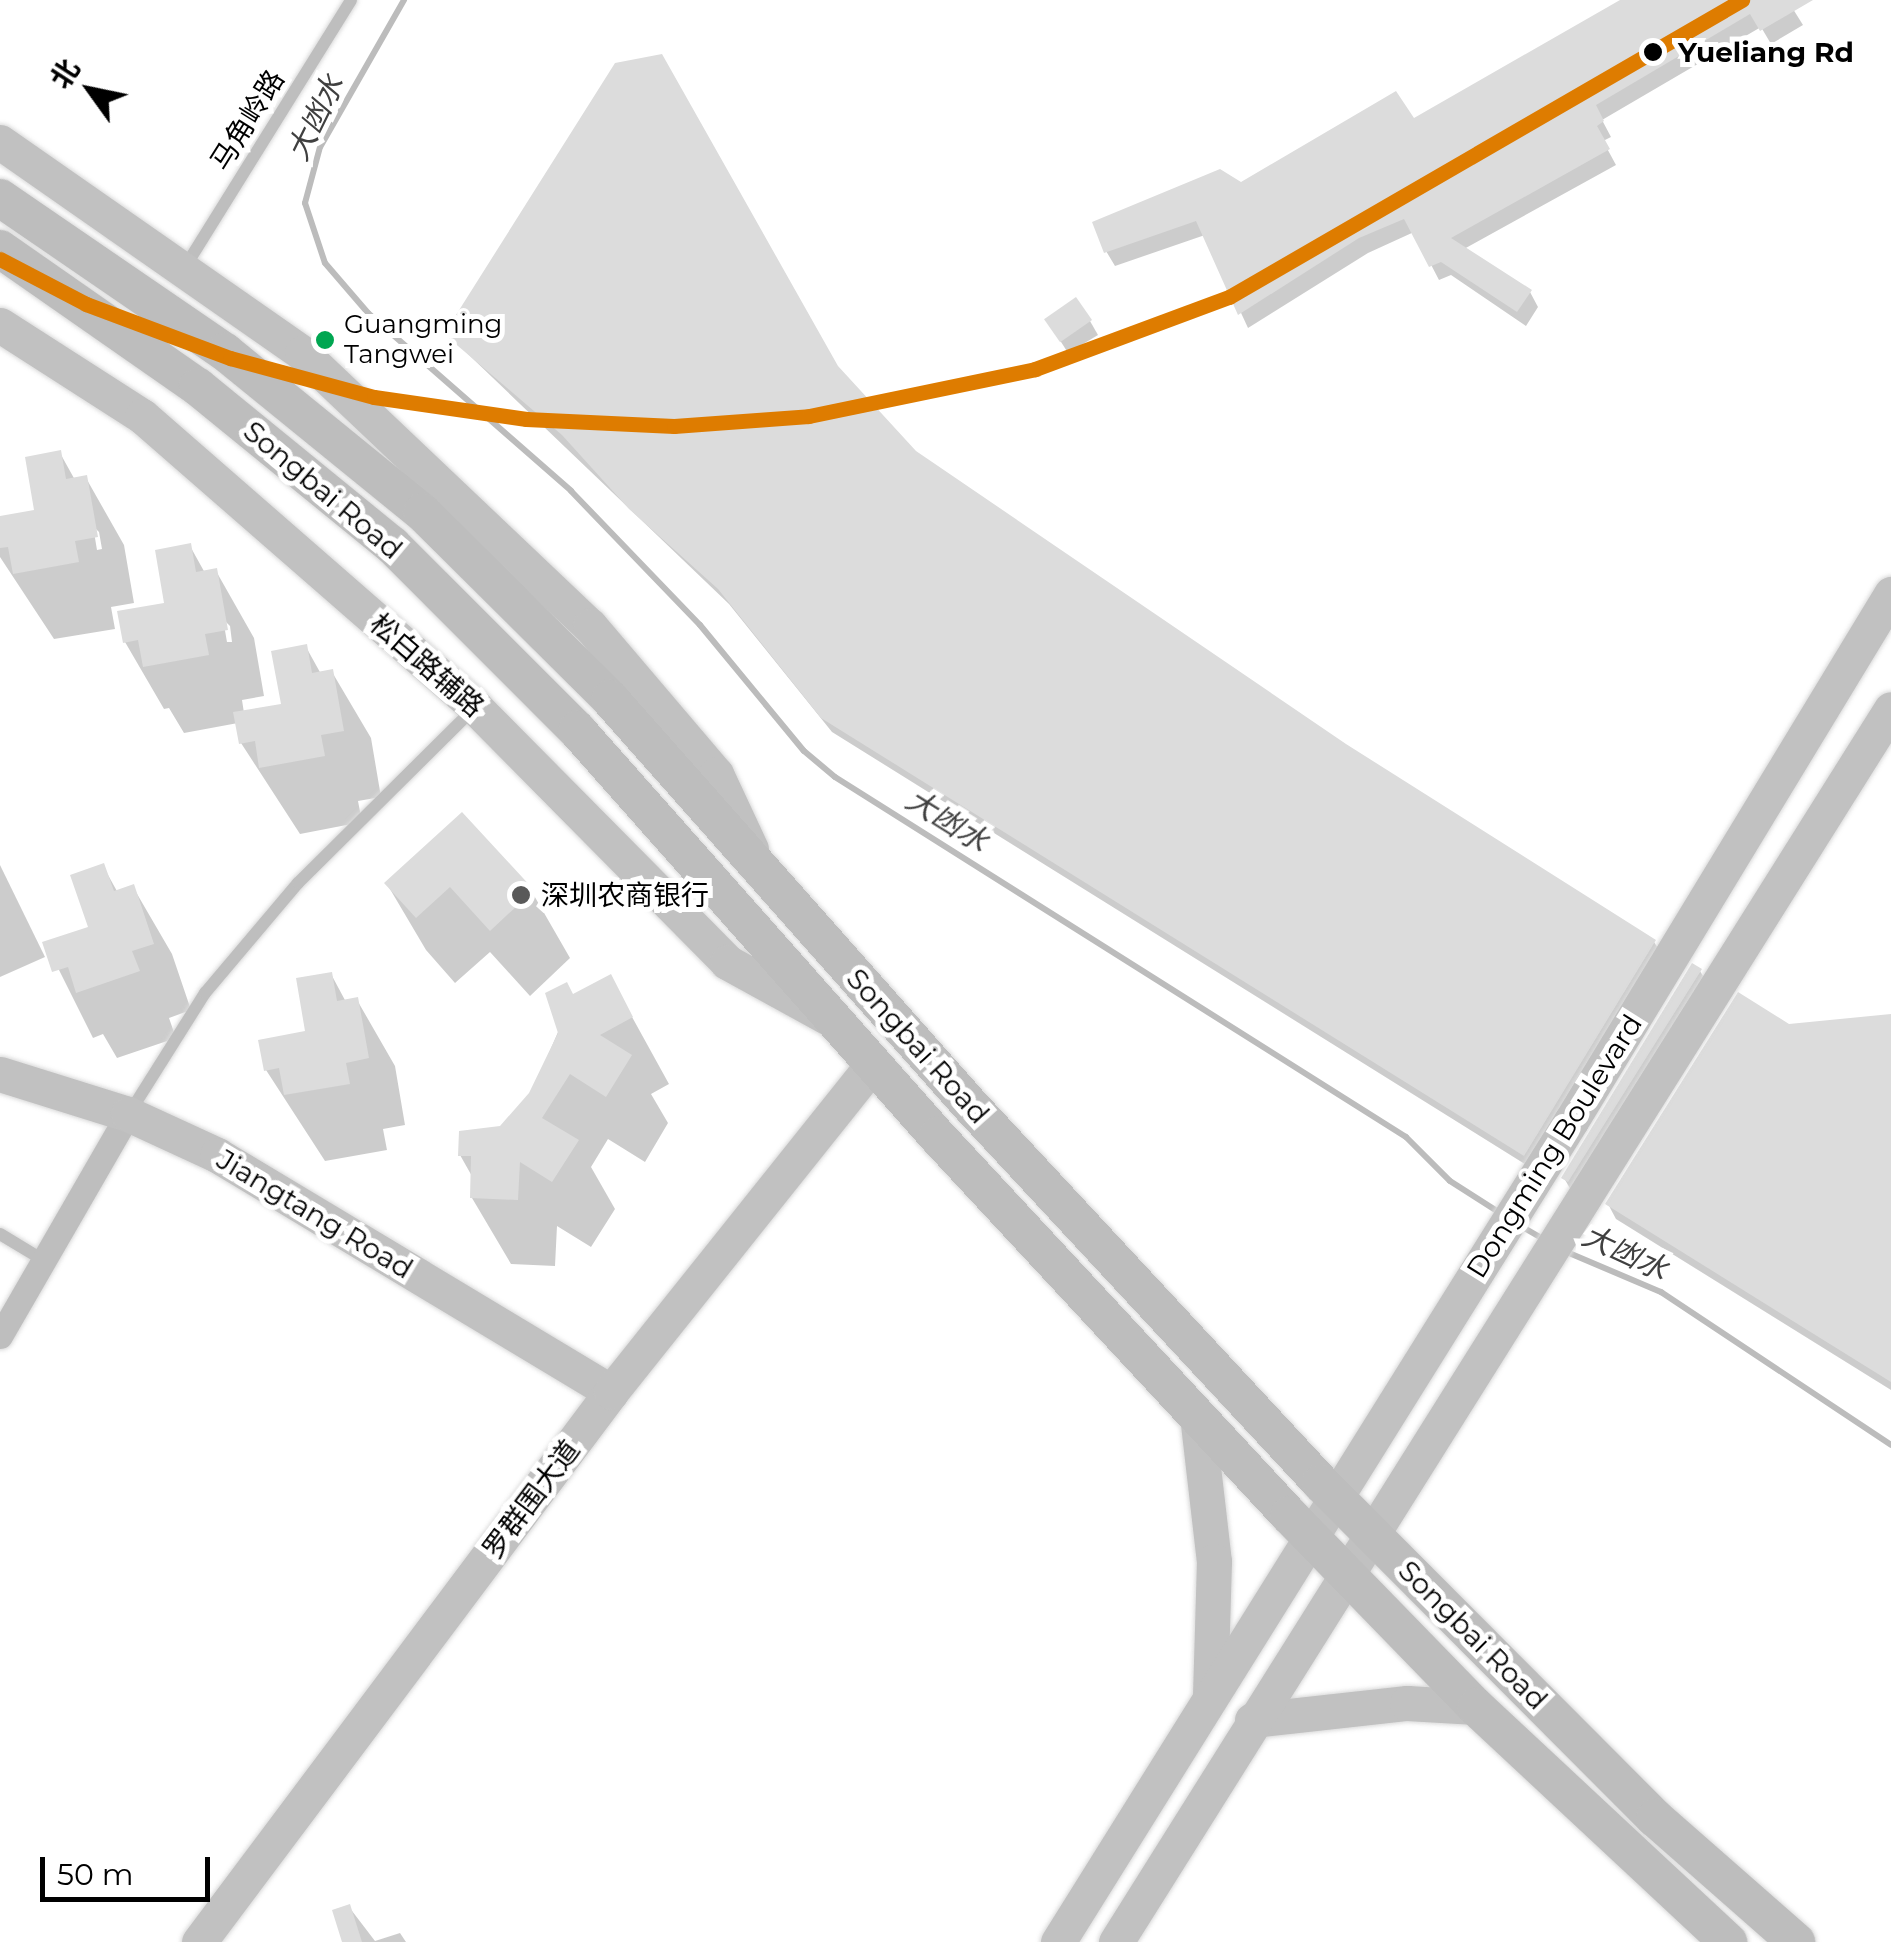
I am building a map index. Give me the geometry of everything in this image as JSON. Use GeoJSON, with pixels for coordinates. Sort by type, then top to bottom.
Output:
{"type":"FeatureCollection","features":[{"type":"Feature","properties":{"kind":"main road"},"geometry":{"type":"LineString","coordinates":[[0,142],[185,266],[302,353],[590,626],[716,774],[760,868]]}},
{"type":"Feature","properties":{"kind":"main road","name":"Songbai Road"},"geometry":{"type":"LineString","coordinates":[[0,198],[226,352],[422,512],[610,699],[1333,1496],[1655,1818],[1796,1942]]}},
{"type":"Feature","properties":{"kind":"main road","name":"Songbai Road"},"geometry":{"type":"LineString","coordinates":[[0,249],[198,388],[392,545],[577,730],[873,1064],[1309,1534],[1476,1707],[1728,1942]]}},
{"type":"Feature","properties":{"kind":"main road","name":"松白路辅路"},"geometry":{"type":"LineString","coordinates":[[0,325],[142,416],[475,707],[727,962],[836,1022]]}},
{"type":"Feature","properties":{"kind":"main road","name":"Dongming Boulevard"},"geometry":{"type":"LineString","coordinates":[[1058,1942],[1309,1534],[1571,1121],[1891,594]]}},
{"type":"Feature","properties":{"kind":"main road","name":"Dongming Boulevard"},"geometry":{"type":"LineString","coordinates":[[1116,1942],[1891,709]]}},
{"type":"Feature","properties":{"kind":"main road","name":"罗群围大道"},"geometry":{"type":"LineString","coordinates":[[199,1942],[611,1392],[873,1064]]}},
{"type":"Feature","properties":{"kind":"main road","name":"Jiangtang Road"},"geometry":{"type":"LineString","coordinates":[[0,1074],[128,1114],[217,1154],[611,1392]]}},
{"type":"Feature","properties":{"kind":"main road"},"geometry":{"type":"LineString","coordinates":[[1197,1416],[1214,1561],[1210,1695]]}},
{"type":"Feature","properties":{"kind":"main road"},"geometry":{"type":"LineString","coordinates":[[1252,1720],[1407,1702],[1476,1707]]}},
{"type":"Feature","properties":{"kind":"street"},"geometry":{"type":"LineString","coordinates":[[0,1336],[128,1114]]}},
{"type":"Feature","properties":{"kind":"lane","name":"马角岭路"},"geometry":{"type":"LineString","coordinates":[[185,266],[351,0]]}},
{"type":"Feature","properties":{"kind":"lane"},"geometry":{"type":"LineString","coordinates":[[128,1114],[205,994],[286,897],[475,707]]}},
{"type":"Feature","properties":{"kind":"lane"},"geometry":{"type":"LineString","coordinates":[[0,1234],[46,1261]]}},
{"type":"Feature","properties":{"kind":"building"},"geometry":{"type":"Polygon","coordinates":[[[1620,0],[1813,0],[1760,31],[1750,14],[1596,105],[1604,121],[1597,126],[1610,149],[1451,238],[1532,290],[1517,312],[1441,262],[1429,267],[1404,219],[1359,238],[1238,315],[1196,221],[1104,253],[1092,222],[1220,169],[1241,182],[1396,91],[1414,118],[1620,0]]]}},
{"type":"Feature","properties":{"kind":"building"},"geometry":{"type":"Polygon","coordinates":[[[662,54],[838,366],[916,451],[1346,744],[1656,940],[1524,1156],[821,718],[718,589],[629,509],[562,435],[444,334],[615,63],[662,54]]]}},
{"type":"Feature","properties":{"kind":"building"},"geometry":{"type":"Polygon","coordinates":[[[1076,297],[1092,320],[1060,342],[1044,319],[1076,297]]]}},
{"type":"Feature","properties":{"kind":"building"},"geometry":{"type":"Polygon","coordinates":[[[61,450],[66,479],[87,475],[98,537],[75,541],[79,562],[13,574],[8,547],[0,548],[0,516],[34,510],[25,457],[61,450]]]}},
{"type":"Feature","properties":{"kind":"building"},"geometry":{"type":"Polygon","coordinates":[[[191,543],[196,572],[217,568],[228,630],[205,634],[209,655],[143,667],[138,640],[123,643],[117,611],[164,603],[155,550],[191,543]]]}},
{"type":"Feature","properties":{"kind":"building"},"geometry":{"type":"Polygon","coordinates":[[[307,644],[312,673],[333,669],[344,731],[321,735],[325,756],[259,768],[255,741],[239,744],[233,712],[281,704],[271,651],[307,644]]]}},
{"type":"Feature","properties":{"kind":"building"},"geometry":{"type":"Polygon","coordinates":[[[462,812],[534,890],[490,931],[450,887],[416,918],[384,883],[462,812]]]}},
{"type":"Feature","properties":{"kind":"building"},"geometry":{"type":"Polygon","coordinates":[[[104,863],[114,891],[134,884],[154,944],[132,951],[140,971],[76,993],[68,967],[52,972],[42,942],[88,927],[70,875],[104,863]]]}},
{"type":"Feature","properties":{"kind":"building"},"geometry":{"type":"Polygon","coordinates":[[[1692,963],[1702,969],[1568,1182],[1561,1178],[1692,963]]]}},
{"type":"Feature","properties":{"kind":"building"},"geometry":{"type":"Polygon","coordinates":[[[332,972],[337,1001],[358,997],[369,1058],[346,1063],[350,1084],[284,1095],[279,1068],[264,1071],[258,1040],[305,1031],[296,978],[332,972]]]}},
{"type":"Feature","properties":{"kind":"building"},"geometry":{"type":"Polygon","coordinates":[[[611,974],[633,1017],[600,1035],[632,1055],[606,1097],[570,1074],[542,1118],[579,1140],[552,1182],[520,1162],[518,1200],[470,1198],[471,1156],[458,1156],[459,1131],[500,1126],[529,1093],[558,1033],[545,993],[567,982],[573,994],[611,974]]]}},
{"type":"Feature","properties":{"kind":"building"},"geometry":{"type":"Polygon","coordinates":[[[1738,992],[1789,1024],[1891,1014],[1891,1382],[1605,1204],[1738,992]]]}},
{"type":"Feature","properties":{"kind":"building"},"geometry":{"type":"Polygon","coordinates":[[[350,1904],[362,1942],[342,1942],[332,1910],[350,1904]]]}},
{"type":"Feature","properties":{"kind":"waterway","name":"大凼水"},"geometry":{"type":"LineString","coordinates":[[404,0],[320,147],[305,203],[325,263],[368,313],[571,491],[700,625],[804,751],[835,777],[1406,1137],[1450,1181],[1500,1213]]}},
{"type":"Feature","properties":{"kind":"waterway","name":"大凼水"},"geometry":{"type":"LineString","coordinates":[[1519,1225],[1543,1239]]}},
{"type":"Feature","properties":{"kind":"waterway","name":"大凼水"},"geometry":{"type":"LineString","coordinates":[[1562,1250],[1661,1292],[1891,1445]]}},
{"type":"Feature","properties":{"kind":"transit line"},"geometry":{"type":"LineString","coordinates":[[0,259],[86,304],[230,358],[374,397],[526,419],[674,426],[809,416],[1035,369],[1229,297],[1742,0]]}},
{"type":"Feature","properties":{"kind":"place","name":"Yueliang Rd"},"geometry":{"type":"Point","coordinates":[1653,52]}},
{"type":"Feature","properties":{"kind":"place","name":"Guangming Tangwei"},"geometry":{"type":"Point","coordinates":[325,340]}},
{"type":"Feature","properties":{"kind":"place","name":"深圳农商银行"},"geometry":{"type":"Point","coordinates":[521,895]}}]}
